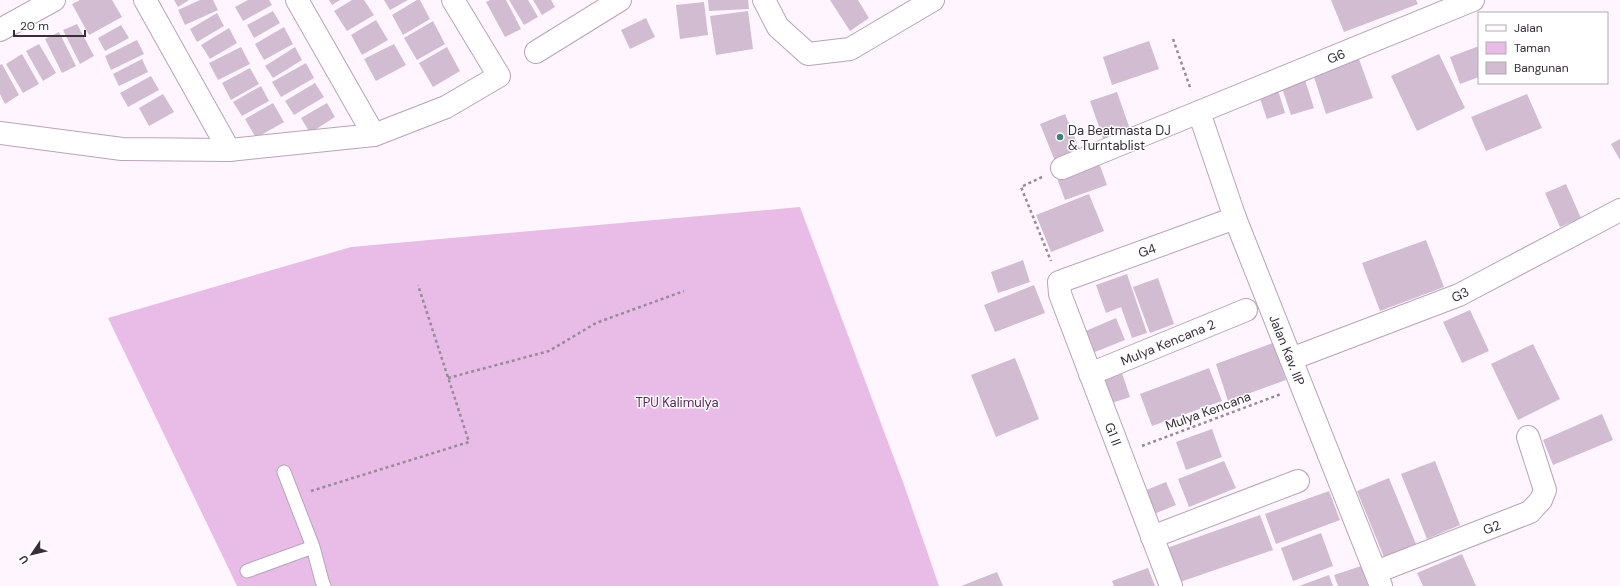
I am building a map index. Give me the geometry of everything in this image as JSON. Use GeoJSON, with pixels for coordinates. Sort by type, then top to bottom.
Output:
{"type":"FeatureCollection","features":[{"type":"Feature","properties":{"kind":"street"},"geometry":{"type":"LineString","coordinates":[[0,30],[54,0]]}},
{"type":"Feature","properties":{"kind":"street"},"geometry":{"type":"LineString","coordinates":[[145,0],[229,150]]}},
{"type":"Feature","properties":{"kind":"street"},"geometry":{"type":"LineString","coordinates":[[298,0],[374,135]]}},
{"type":"Feature","properties":{"kind":"street"},"geometry":{"type":"LineString","coordinates":[[0,133],[122,149],[229,150],[374,135],[446,107],[498,76],[453,0]]}},
{"type":"Feature","properties":{"kind":"street"},"geometry":{"type":"LineString","coordinates":[[536,52],[620,0]]}},
{"type":"Feature","properties":{"kind":"street"},"geometry":{"type":"LineString","coordinates":[[764,0],[778,27],[808,54],[850,49],[933,0]]}},
{"type":"Feature","properties":{"kind":"street","name":"G6"},"geometry":{"type":"LineString","coordinates":[[1062,168],[1473,0]]}},
{"type":"Feature","properties":{"kind":"street","name":"Jalan Kav. IIP"},"geometry":{"type":"LineString","coordinates":[[1199,112],[1235,218],[1378,579]]}},
{"type":"Feature","properties":{"kind":"street","name":"G3"},"geometry":{"type":"LineString","coordinates":[[1291,359],[1459,294],[1620,210]]}},
{"type":"Feature","properties":{"kind":"street","name":"G4"},"geometry":{"type":"LineString","coordinates":[[1059,282],[1235,218]]}},
{"type":"Feature","properties":{"kind":"street","name":"G1 II"},"geometry":{"type":"LineString","coordinates":[[1059,282],[1060,294],[1171,586]]}},
{"type":"Feature","properties":{"kind":"street","name":"Mulya Kencana 2"},"geometry":{"type":"LineString","coordinates":[[1090,374],[1246,310]]}},
{"type":"Feature","properties":{"kind":"street","name":"G2"},"geometry":{"type":"LineString","coordinates":[[1378,579],[1530,512],[1541,500],[1545,490],[1528,437]]}},
{"type":"Feature","properties":{"kind":"street"},"geometry":{"type":"LineString","coordinates":[[1152,536],[1298,481]]}},
{"type":"Feature","properties":{"kind":"lane"},"geometry":{"type":"LineString","coordinates":[[284,472],[313,547],[324,586]]}},
{"type":"Feature","properties":{"kind":"lane"},"geometry":{"type":"LineString","coordinates":[[247,571],[313,547]]}},
{"type":"Feature","properties":{"kind":"path"},"geometry":{"type":"LineString","coordinates":[[1173,40],[1199,112]]}},
{"type":"Feature","properties":{"kind":"path"},"geometry":{"type":"LineString","coordinates":[[1059,282],[1021,187],[1062,168]]}},
{"type":"Feature","properties":{"kind":"path"},"geometry":{"type":"LineString","coordinates":[[293,496],[469,442],[418,285]]}},
{"type":"Feature","properties":{"kind":"path"},"geometry":{"type":"LineString","coordinates":[[448,378],[549,351],[596,323],[684,291]]}},
{"type":"Feature","properties":{"kind":"path","name":"Mulya Kencana"},"geometry":{"type":"LineString","coordinates":[[1120,454],[1302,387]]}},
{"type":"Feature","properties":{"kind":"green space","name":"TPU Kalimulya"},"geometry":{"type":"Polygon","coordinates":[[[800,207],[903,482],[939,586],[237,586],[108,318],[351,247],[800,207]]]}},
{"type":"Feature","properties":{"kind":"building"},"geometry":{"type":"Polygon","coordinates":[[[80,0],[112,0],[122,17],[89,35],[72,4],[80,0]]]}},
{"type":"Feature","properties":{"kind":"building"},"geometry":{"type":"Polygon","coordinates":[[[174,0],[189,0],[178,7],[174,0]]]}},
{"type":"Feature","properties":{"kind":"building"},"geometry":{"type":"Polygon","coordinates":[[[200,0],[213,0],[218,10],[185,25],[178,10],[200,0]]]}},
{"type":"Feature","properties":{"kind":"building"},"geometry":{"type":"Polygon","coordinates":[[[248,0],[269,0],[272,5],[243,21],[235,7],[248,0]]]}},
{"type":"Feature","properties":{"kind":"building"},"geometry":{"type":"Polygon","coordinates":[[[329,0],[340,0],[332,5],[329,0]]]}},
{"type":"Feature","properties":{"kind":"building"},"geometry":{"type":"Polygon","coordinates":[[[352,0],[364,0],[374,15],[347,31],[334,11],[352,0]]]}},
{"type":"Feature","properties":{"kind":"building"},"geometry":{"type":"Polygon","coordinates":[[[384,0],[408,0],[390,10],[384,0]]]}},
{"type":"Feature","properties":{"kind":"building"},"geometry":{"type":"Polygon","coordinates":[[[417,0],[420,0],[430,19],[403,35],[392,15],[417,0]]]}},
{"type":"Feature","properties":{"kind":"building"},"geometry":{"type":"Polygon","coordinates":[[[490,0],[506,0],[521,29],[505,37],[486,2],[490,0]]]}},
{"type":"Feature","properties":{"kind":"building"},"geometry":{"type":"Polygon","coordinates":[[[509,0],[528,0],[538,17],[524,25],[509,0]]]}},
{"type":"Feature","properties":{"kind":"building"},"geometry":{"type":"Polygon","coordinates":[[[533,0],[551,0],[555,7],[542,15],[533,0]]]}},
{"type":"Feature","properties":{"kind":"building"},"geometry":{"type":"Polygon","coordinates":[[[708,0],[748,0],[749,9],[709,11],[708,0]]]}},
{"type":"Feature","properties":{"kind":"building"},"geometry":{"type":"Polygon","coordinates":[[[830,0],[858,0],[869,18],[850,31],[830,0]]]}},
{"type":"Feature","properties":{"kind":"building"},"geometry":{"type":"Polygon","coordinates":[[[1331,0],[1416,0],[1418,4],[1344,32],[1331,0]]]}},
{"type":"Feature","properties":{"kind":"building"},"geometry":{"type":"Polygon","coordinates":[[[704,2],[708,35],[680,39],[676,5],[704,2]]]}},
{"type":"Feature","properties":{"kind":"building"},"geometry":{"type":"Polygon","coordinates":[[[273,11],[280,23],[254,38],[247,25],[273,11]]]}},
{"type":"Feature","properties":{"kind":"building"},"geometry":{"type":"Polygon","coordinates":[[[748,11],[753,49],[716,55],[710,16],[748,11]]]}},
{"type":"Feature","properties":{"kind":"building"},"geometry":{"type":"Polygon","coordinates":[[[217,13],[224,26],[197,42],[190,29],[217,13]]]}},
{"type":"Feature","properties":{"kind":"building"},"geometry":{"type":"Polygon","coordinates":[[[646,18],[655,37],[630,49],[621,30],[646,18]]]}},
{"type":"Feature","properties":{"kind":"building"},"geometry":{"type":"Polygon","coordinates":[[[376,20],[388,40],[362,55],[351,35],[376,20]]]}},
{"type":"Feature","properties":{"kind":"building"},"geometry":{"type":"Polygon","coordinates":[[[433,21],[445,44],[417,60],[404,38],[433,21]]]}},
{"type":"Feature","properties":{"kind":"building"},"geometry":{"type":"Polygon","coordinates":[[[77,24],[94,56],[80,64],[63,30],[77,24]]]}},
{"type":"Feature","properties":{"kind":"building"},"geometry":{"type":"Polygon","coordinates":[[[121,25],[129,38],[105,51],[98,38],[121,25]]]}},
{"type":"Feature","properties":{"kind":"building"},"geometry":{"type":"Polygon","coordinates":[[[284,27],[293,44],[264,60],[255,44],[284,27]]]}},
{"type":"Feature","properties":{"kind":"building"},"geometry":{"type":"Polygon","coordinates":[[[229,28],[237,43],[210,59],[201,45],[229,28]]]}},
{"type":"Feature","properties":{"kind":"building"},"geometry":{"type":"Polygon","coordinates":[[[59,32],[76,66],[62,73],[45,39],[59,32]]]}},
{"type":"Feature","properties":{"kind":"building"},"geometry":{"type":"Polygon","coordinates":[[[137,40],[144,54],[111,70],[105,56],[137,40]]]}},
{"type":"Feature","properties":{"kind":"building"},"geometry":{"type":"Polygon","coordinates":[[[1149,41],[1159,69],[1112,85],[1103,57],[1149,41]]]}},
{"type":"Feature","properties":{"kind":"building"},"geometry":{"type":"Polygon","coordinates":[[[39,44],[56,73],[43,81],[26,51],[39,44]]]}},
{"type":"Feature","properties":{"kind":"building"},"geometry":{"type":"Polygon","coordinates":[[[394,44],[406,65],[376,81],[364,59],[394,44]]]}},
{"type":"Feature","properties":{"kind":"building"},"geometry":{"type":"Polygon","coordinates":[[[1478,46],[1478,77],[1460,84],[1450,57],[1478,46]]]}},
{"type":"Feature","properties":{"kind":"building"},"geometry":{"type":"Polygon","coordinates":[[[241,47],[250,64],[218,80],[209,63],[241,47]]]}},
{"type":"Feature","properties":{"kind":"building"},"geometry":{"type":"Polygon","coordinates":[[[295,47],[302,60],[273,78],[265,66],[295,47]]]}},
{"type":"Feature","properties":{"kind":"building"},"geometry":{"type":"Polygon","coordinates":[[[447,47],[460,71],[433,87],[419,63],[447,47]]]}},
{"type":"Feature","properties":{"kind":"building"},"geometry":{"type":"Polygon","coordinates":[[[22,54],[39,84],[23,93],[6,64],[22,54]]]}},
{"type":"Feature","properties":{"kind":"building"},"geometry":{"type":"Polygon","coordinates":[[[1439,54],[1465,108],[1417,131],[1391,76],[1439,54]]]}},
{"type":"Feature","properties":{"kind":"building"},"geometry":{"type":"Polygon","coordinates":[[[142,59],[148,72],[119,86],[113,74],[142,59]]]}},
{"type":"Feature","properties":{"kind":"building"},"geometry":{"type":"Polygon","coordinates":[[[1359,59],[1373,98],[1326,114],[1313,74],[1359,59]]]}},
{"type":"Feature","properties":{"kind":"building"},"geometry":{"type":"Polygon","coordinates":[[[306,63],[314,78],[281,97],[272,82],[306,63]]]}},
{"type":"Feature","properties":{"kind":"building"},"geometry":{"type":"Polygon","coordinates":[[[2,64],[19,95],[5,104],[0,94],[0,65],[2,64]]]}},
{"type":"Feature","properties":{"kind":"building"},"geometry":{"type":"Polygon","coordinates":[[[250,68],[259,84],[231,100],[222,83],[250,68]]]}},
{"type":"Feature","properties":{"kind":"building"},"geometry":{"type":"Polygon","coordinates":[[[151,76],[159,90],[128,107],[120,93],[151,76]]]}},
{"type":"Feature","properties":{"kind":"building"},"geometry":{"type":"Polygon","coordinates":[[[1305,80],[1314,108],[1291,115],[1282,88],[1305,80]]]}},
{"type":"Feature","properties":{"kind":"building"},"geometry":{"type":"Polygon","coordinates":[[[315,83],[324,97],[294,115],[285,101],[315,83]]]}},
{"type":"Feature","properties":{"kind":"building"},"geometry":{"type":"Polygon","coordinates":[[[261,86],[269,101],[242,116],[233,102],[261,86]]]}},
{"type":"Feature","properties":{"kind":"building"},"geometry":{"type":"Polygon","coordinates":[[[1278,90],[1285,113],[1267,119],[1259,96],[1278,90]]]}},
{"type":"Feature","properties":{"kind":"building"},"geometry":{"type":"Polygon","coordinates":[[[1117,92],[1131,132],[1104,141],[1090,101],[1117,92]]]}},
{"type":"Feature","properties":{"kind":"building"},"geometry":{"type":"Polygon","coordinates":[[[163,94],[174,112],[149,126],[139,108],[163,94]]]}},
{"type":"Feature","properties":{"kind":"building"},"geometry":{"type":"Polygon","coordinates":[[[1527,94],[1542,128],[1486,151],[1471,117],[1527,94]]]}},
{"type":"Feature","properties":{"kind":"building"},"geometry":{"type":"Polygon","coordinates":[[[273,103],[284,122],[256,138],[245,119],[273,103]]]}},
{"type":"Feature","properties":{"kind":"building"},"geometry":{"type":"Polygon","coordinates":[[[327,103],[335,117],[310,133],[301,118],[327,103]]]}},
{"type":"Feature","properties":{"kind":"building","name":"Da Beatmasta DJ & Turntablist"},"geometry":{"type":"Polygon","coordinates":[[[1065,114],[1080,150],[1055,161],[1040,124],[1065,114]]]}},
{"type":"Feature","properties":{"kind":"building"},"geometry":{"type":"Polygon","coordinates":[[[1620,139],[1620,160],[1611,144],[1620,139]]]}},
{"type":"Feature","properties":{"kind":"building"},"geometry":{"type":"Polygon","coordinates":[[[1099,163],[1107,185],[1065,200],[1057,178],[1099,163]]]}},
{"type":"Feature","properties":{"kind":"building"},"geometry":{"type":"Polygon","coordinates":[[[1566,184],[1581,218],[1560,227],[1545,193],[1566,184]]]}},
{"type":"Feature","properties":{"kind":"building"},"geometry":{"type":"Polygon","coordinates":[[[1089,194],[1104,231],[1051,252],[1036,215],[1089,194]]]}},
{"type":"Feature","properties":{"kind":"building"},"geometry":{"type":"Polygon","coordinates":[[[1426,240],[1444,287],[1380,311],[1362,263],[1426,240]]]}},
{"type":"Feature","properties":{"kind":"building"},"geometry":{"type":"Polygon","coordinates":[[[1023,260],[1030,282],[998,293],[991,272],[1023,260]]]}},
{"type":"Feature","properties":{"kind":"building"},"geometry":{"type":"Polygon","coordinates":[[[1127,274],[1147,333],[1132,338],[1121,307],[1106,313],[1096,285],[1127,274]]]}},
{"type":"Feature","properties":{"kind":"building"},"geometry":{"type":"Polygon","coordinates":[[[1158,278],[1174,324],[1150,333],[1133,287],[1158,278]]]}},
{"type":"Feature","properties":{"kind":"building"},"geometry":{"type":"Polygon","coordinates":[[[1034,285],[1045,313],[995,332],[984,305],[1034,285]]]}},
{"type":"Feature","properties":{"kind":"building"},"geometry":{"type":"Polygon","coordinates":[[[1470,310],[1489,351],[1462,363],[1443,322],[1470,310]]]}},
{"type":"Feature","properties":{"kind":"building"},"geometry":{"type":"Polygon","coordinates":[[[1116,318],[1125,340],[1090,354],[1081,333],[1116,318]]]}},
{"type":"Feature","properties":{"kind":"building"},"geometry":{"type":"Polygon","coordinates":[[[1273,343],[1286,380],[1228,401],[1216,364],[1273,343]]]}},
{"type":"Feature","properties":{"kind":"building"},"geometry":{"type":"Polygon","coordinates":[[[1533,344],[1560,399],[1518,420],[1491,364],[1533,344]]]}},
{"type":"Feature","properties":{"kind":"building"},"geometry":{"type":"Polygon","coordinates":[[[1015,358],[1039,419],[996,437],[971,375],[1015,358]]]}},
{"type":"Feature","properties":{"kind":"building"},"geometry":{"type":"Polygon","coordinates":[[[1209,368],[1222,401],[1152,426],[1140,394],[1209,368]]]}},
{"type":"Feature","properties":{"kind":"building"},"geometry":{"type":"Polygon","coordinates":[[[1122,373],[1130,397],[1109,404],[1101,381],[1122,373]]]}},
{"type":"Feature","properties":{"kind":"building"},"geometry":{"type":"Polygon","coordinates":[[[1602,414],[1613,440],[1553,465],[1543,440],[1602,414]]]}},
{"type":"Feature","properties":{"kind":"building"},"geometry":{"type":"Polygon","coordinates":[[[1212,429],[1222,457],[1186,470],[1176,442],[1212,429]]]}},
{"type":"Feature","properties":{"kind":"building"},"geometry":{"type":"Polygon","coordinates":[[[1224,461],[1236,488],[1189,507],[1178,479],[1224,461]]]}},
{"type":"Feature","properties":{"kind":"building"},"geometry":{"type":"Polygon","coordinates":[[[1435,461],[1460,525],[1427,539],[1401,474],[1435,461]]]}},
{"type":"Feature","properties":{"kind":"building"},"geometry":{"type":"Polygon","coordinates":[[[1389,478],[1416,544],[1384,557],[1357,491],[1389,478]]]}},
{"type":"Feature","properties":{"kind":"building"},"geometry":{"type":"Polygon","coordinates":[[[1166,482],[1176,505],[1154,514],[1144,491],[1166,482]]]}},
{"type":"Feature","properties":{"kind":"building"},"geometry":{"type":"Polygon","coordinates":[[[1329,491],[1340,520],[1276,544],[1265,514],[1329,491]]]}},
{"type":"Feature","properties":{"kind":"building"},"geometry":{"type":"Polygon","coordinates":[[[1260,515],[1273,550],[1180,582],[1167,548],[1260,515]]]}},
{"type":"Feature","properties":{"kind":"building"},"geometry":{"type":"Polygon","coordinates":[[[1321,533],[1333,566],[1293,581],[1281,548],[1321,533]]]}},
{"type":"Feature","properties":{"kind":"building"},"geometry":{"type":"Polygon","coordinates":[[[1462,554],[1476,586],[1423,586],[1417,573],[1462,554]]]}},
{"type":"Feature","properties":{"kind":"building"},"geometry":{"type":"Polygon","coordinates":[[[1361,566],[1368,586],[1338,586],[1334,575],[1361,566]]]}},
{"type":"Feature","properties":{"kind":"building"},"geometry":{"type":"Polygon","coordinates":[[[1148,568],[1155,586],[1114,586],[1112,581],[1148,568]]]}},
{"type":"Feature","properties":{"kind":"building"},"geometry":{"type":"Polygon","coordinates":[[[997,572],[1003,586],[961,586],[997,572]]]}},
{"type":"Feature","properties":{"kind":"building"},"geometry":{"type":"Polygon","coordinates":[[[1329,575],[1333,586],[1299,586],[1329,575]]]}},
{"type":"Feature","properties":{"kind":"place","name":"Da Beatmasta DJ & Turntablist"},"geometry":{"type":"Point","coordinates":[1060,137]}}]}
